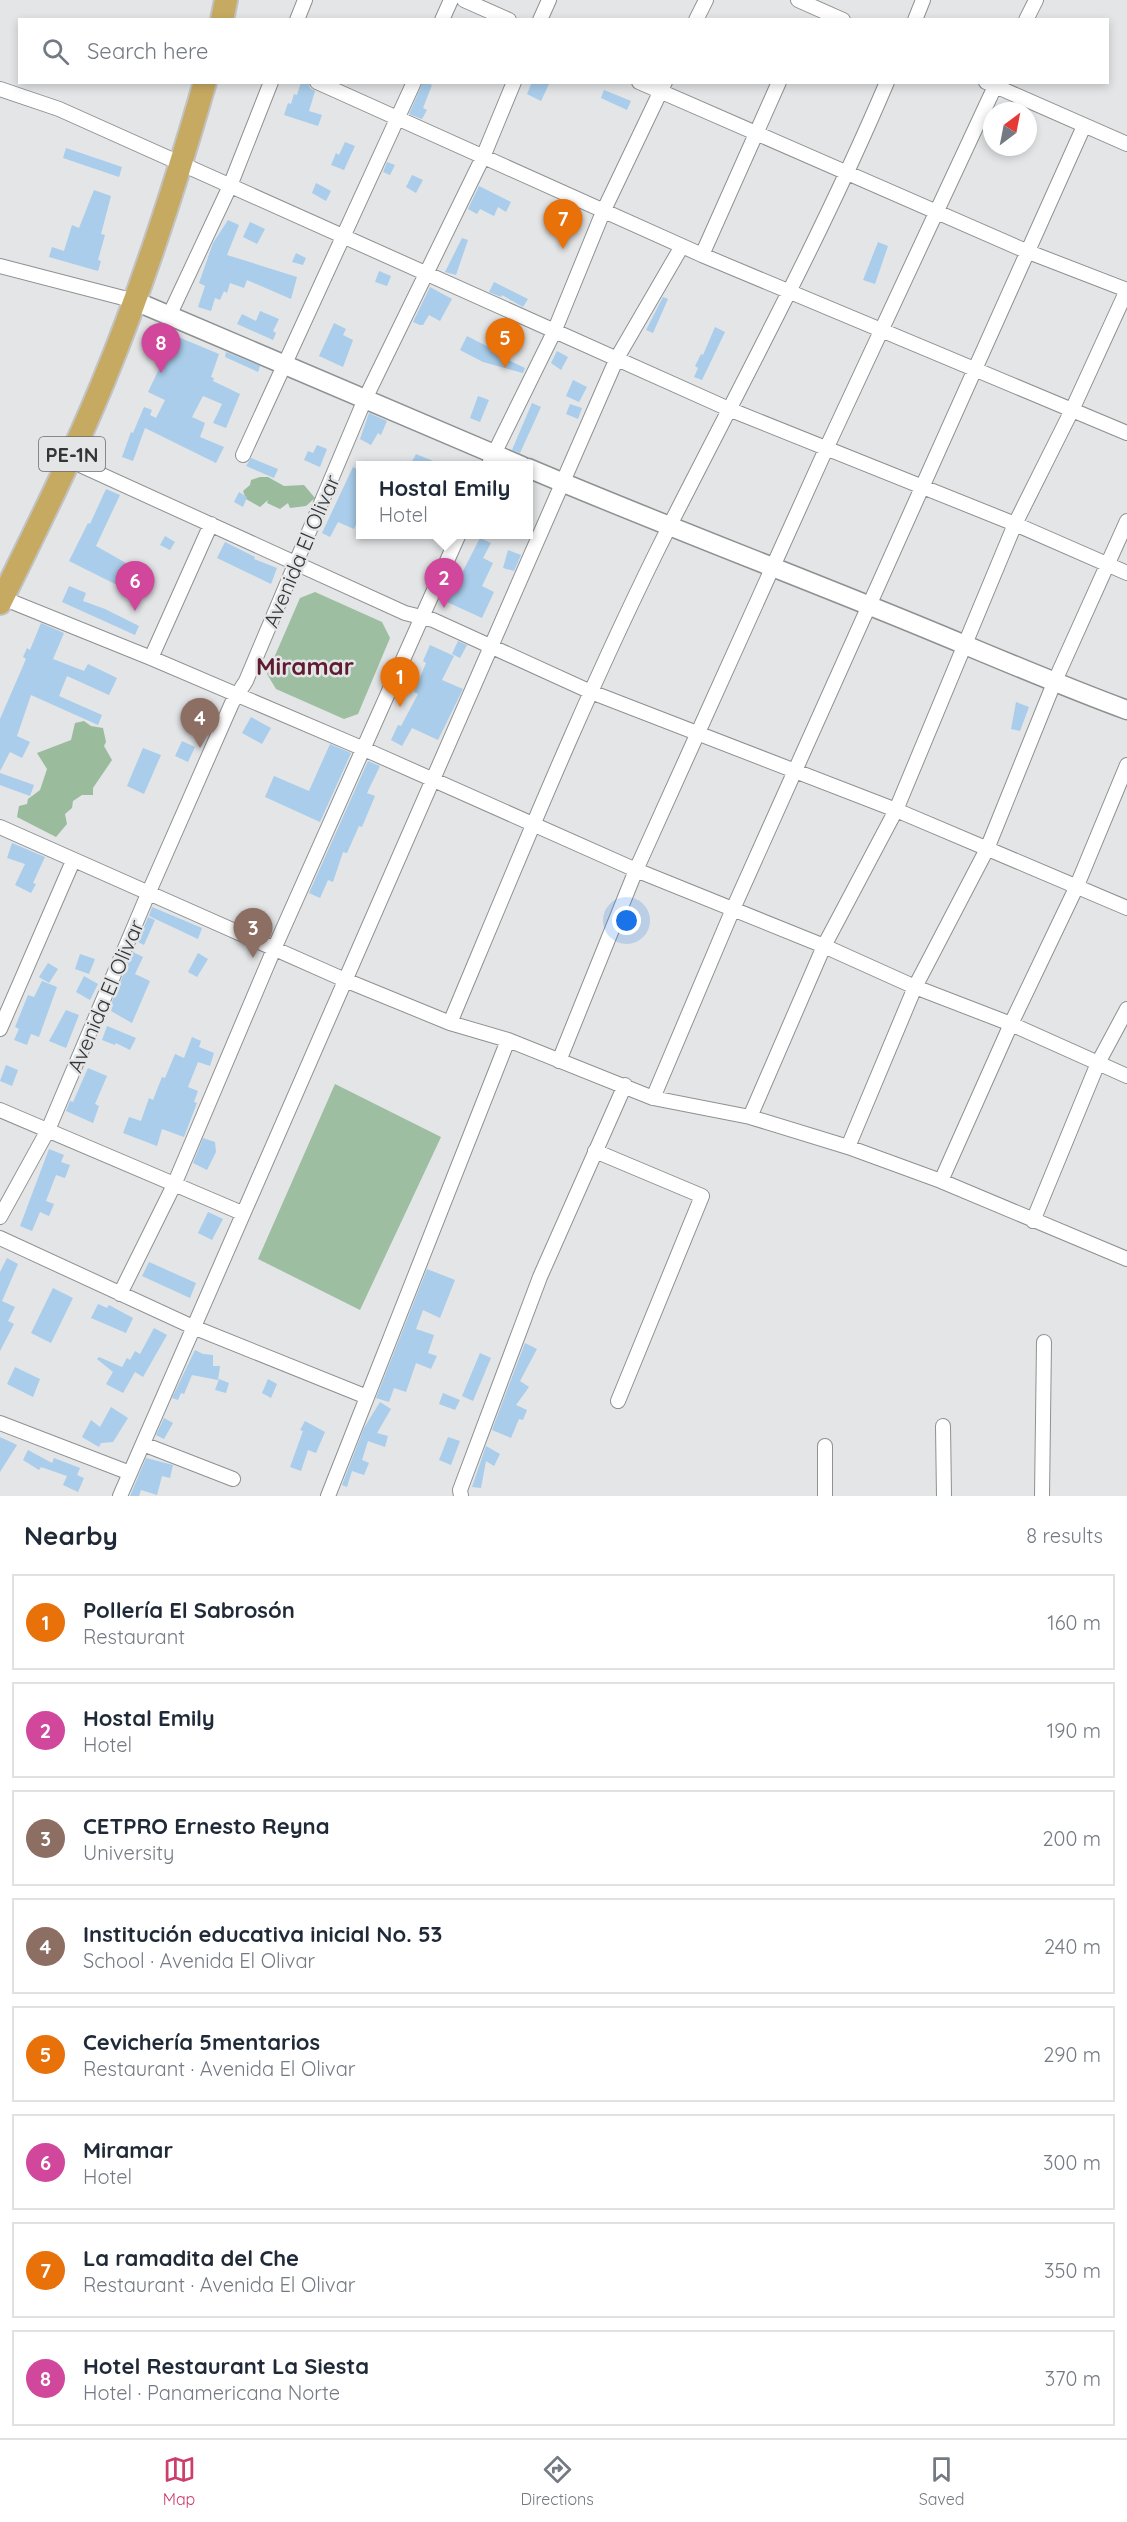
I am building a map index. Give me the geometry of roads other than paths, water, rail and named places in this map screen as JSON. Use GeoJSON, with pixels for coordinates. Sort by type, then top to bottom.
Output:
{"type":"FeatureCollection","features":[{"type":"Feature","properties":{"kind":"highway"},"geometry":{"type":"LineString","coordinates":[[222,18],[226,0]]}},
{"type":"Feature","properties":{"kind":"highway","name":"PE-1N"},"geometry":{"type":"LineString","coordinates":[[1,600],[69,460],[105,379],[135,301],[182,165],[204,84]]}},
{"type":"Feature","properties":{"kind":"street"},"geometry":{"type":"LineString","coordinates":[[298,18],[305,0]]}},
{"type":"Feature","properties":{"kind":"street"},"geometry":{"type":"LineString","coordinates":[[443,18],[451,0]]}},
{"type":"Feature","properties":{"kind":"street"},"geometry":{"type":"LineString","coordinates":[[464,0],[504,18]]}},
{"type":"Feature","properties":{"kind":"street"},"geometry":{"type":"LineString","coordinates":[[541,18],[549,0]]}},
{"type":"Feature","properties":{"kind":"street"},"geometry":{"type":"LineString","coordinates":[[697,18],[706,0]]}},
{"type":"Feature","properties":{"kind":"street"},"geometry":{"type":"LineString","coordinates":[[798,0],[813,9],[838,18]]}},
{"type":"Feature","properties":{"kind":"street"},"geometry":{"type":"LineString","coordinates":[[916,18],[923,0]]}},
{"type":"Feature","properties":{"kind":"street"},"geometry":{"type":"LineString","coordinates":[[1027,18],[1036,0]]}},
{"type":"Feature","properties":{"kind":"street"},"geometry":{"type":"LineString","coordinates":[[169,316],[230,186],[270,84]]}},
{"type":"Feature","properties":{"kind":"street"},"geometry":{"type":"LineString","coordinates":[[321,84],[603,212],[789,293],[882,329],[1127,433]]}},
{"type":"Feature","properties":{"kind":"street"},"geometry":{"type":"LineString","coordinates":[[243,455],[413,84]]}},
{"type":"Feature","properties":{"kind":"street","name":"Avenida El Olivar"},"geometry":{"type":"LineString","coordinates":[[0,1217],[48,1130],[148,894],[237,695],[246,681],[365,399],[483,157],[513,84]]}},
{"type":"Feature","properties":{"kind":"street"},"geometry":{"type":"LineString","coordinates":[[647,84],[662,88],[756,133],[937,212],[1127,290],[1072,410],[1015,524],[896,810],[824,946],[750,1117]]}},
{"type":"Feature","properties":{"kind":"street"},"geometry":{"type":"LineString","coordinates":[[702,255],[778,84]]}},
{"type":"Feature","properties":{"kind":"street"},"geometry":{"type":"LineString","coordinates":[[450,1023],[591,692],[669,528],[731,410],[848,173],[886,84]]}},
{"type":"Feature","properties":{"kind":"street"},"geometry":{"type":"LineString","coordinates":[[559,1061],[636,870],[826,449],[937,212],[993,84],[1127,144]]}},
{"type":"Feature","properties":{"kind":"street"},"geometry":{"type":"LineString","coordinates":[[0,88],[59,109],[731,410],[1015,524],[1127,573]]}},
{"type":"Feature","properties":{"kind":"street"},"geometry":{"type":"LineString","coordinates":[[0,266],[135,301],[365,399],[491,459],[554,332],[603,212],[662,88]]}},
{"type":"Feature","properties":{"kind":"street"},"geometry":{"type":"LineString","coordinates":[[653,1098],[733,909],[871,606],[1026,250],[1084,126]]}},
{"type":"Feature","properties":{"kind":"street"},"geometry":{"type":"LineString","coordinates":[[120,1496],[617,358],[682,246]]}},
{"type":"Feature","properties":{"kind":"street"},"geometry":{"type":"LineString","coordinates":[[69,460],[405,613],[434,620],[591,692],[896,810],[1127,908]]}},
{"type":"Feature","properties":{"kind":"street"},"geometry":{"type":"LineString","coordinates":[[533,470],[669,528],[871,606],[1054,683],[1127,710]]}},
{"type":"Feature","properties":{"kind":"street"},"geometry":{"type":"LineString","coordinates":[[848,1147],[915,987],[987,849],[1054,683],[1127,521]]}},
{"type":"Feature","properties":{"kind":"street"},"geometry":{"type":"LineString","coordinates":[[151,658],[211,524]]}},
{"type":"Feature","properties":{"kind":"street"},"geometry":{"type":"LineString","coordinates":[[120,1294],[174,1185],[274,949],[457,539]]}},
{"type":"Feature","properties":{"kind":"street"},"geometry":{"type":"LineString","coordinates":[[1,600],[151,658],[364,749],[636,870],[824,946],[915,987],[1011,1024],[1127,1076]]}},
{"type":"Feature","properties":{"kind":"street"},"geometry":{"type":"LineString","coordinates":[[941,1181],[1011,1024],[1076,888],[1127,765]]}},
{"type":"Feature","properties":{"kind":"street"},"geometry":{"type":"LineString","coordinates":[[0,827],[345,980],[450,1023],[508,1040],[653,1098],[750,1117],[848,1147],[941,1181],[1127,1259]]}},
{"type":"Feature","properties":{"kind":"street"},"geometry":{"type":"LineString","coordinates":[[0,1029],[73,861]]}},
{"type":"Feature","properties":{"kind":"street"},"geometry":{"type":"LineString","coordinates":[[1034,1221],[1098,1063],[1127,1009]]}},
{"type":"Feature","properties":{"kind":"street"},"geometry":{"type":"LineString","coordinates":[[328,1496],[508,1040]]}},
{"type":"Feature","properties":{"kind":"street"},"geometry":{"type":"LineString","coordinates":[[461,1496],[460,1490],[540,1277],[625,1085]]}},
{"type":"Feature","properties":{"kind":"street"},"geometry":{"type":"LineString","coordinates":[[0,1110],[242,1214]]}},
{"type":"Feature","properties":{"kind":"street"},"geometry":{"type":"LineString","coordinates":[[595,1151],[702,1196],[618,1401]]}},
{"type":"Feature","properties":{"kind":"street"},"geometry":{"type":"LineString","coordinates":[[0,1238],[193,1327],[367,1397]]}},
{"type":"Feature","properties":{"kind":"street"},"geometry":{"type":"LineString","coordinates":[[1042,1496],[1044,1342]]}},
{"type":"Feature","properties":{"kind":"street"},"geometry":{"type":"LineString","coordinates":[[0,1423],[130,1473]]}},
{"type":"Feature","properties":{"kind":"street"},"geometry":{"type":"LineString","coordinates":[[943,1426],[944,1496]]}},
{"type":"Feature","properties":{"kind":"street"},"geometry":{"type":"LineString","coordinates":[[143,1444],[233,1479]]}},
{"type":"Feature","properties":{"kind":"street"},"geometry":{"type":"LineString","coordinates":[[825,1446],[825,1496]]}},
{"type":"Feature","properties":{"kind":"place","name":"La ramadita del Che"},"geometry":{"type":"Point","coordinates":[563,249]}},
{"type":"Feature","properties":{"kind":"place","name":"Cevichería 5mentarios"},"geometry":{"type":"Point","coordinates":[505,368]}},
{"type":"Feature","properties":{"kind":"place","name":"Hotel Restaurant La Siesta"},"geometry":{"type":"Point","coordinates":[161,373]}},
{"type":"Feature","properties":{"kind":"place","name":"Hostal Emily"},"geometry":{"type":"Point","coordinates":[444,608]}},
{"type":"Feature","properties":{"kind":"place","name":"Miramar"},"geometry":{"type":"Point","coordinates":[135,611]}},
{"type":"Feature","properties":{"kind":"place","name":"Pollería El Sabrosón"},"geometry":{"type":"Point","coordinates":[400,707]}},
{"type":"Feature","properties":{"kind":"place","name":"Institución educativa inicial No. 53"},"geometry":{"type":"Point","coordinates":[200,748]}},
{"type":"Feature","properties":{"kind":"place","name":"CETPRO Ernesto Reyna"},"geometry":{"type":"Point","coordinates":[253,958]}},
{"type":"Feature","properties":{"kind":"district","name":"Miramar"},"geometry":{"type":"Point","coordinates":[305,666]}}]}
